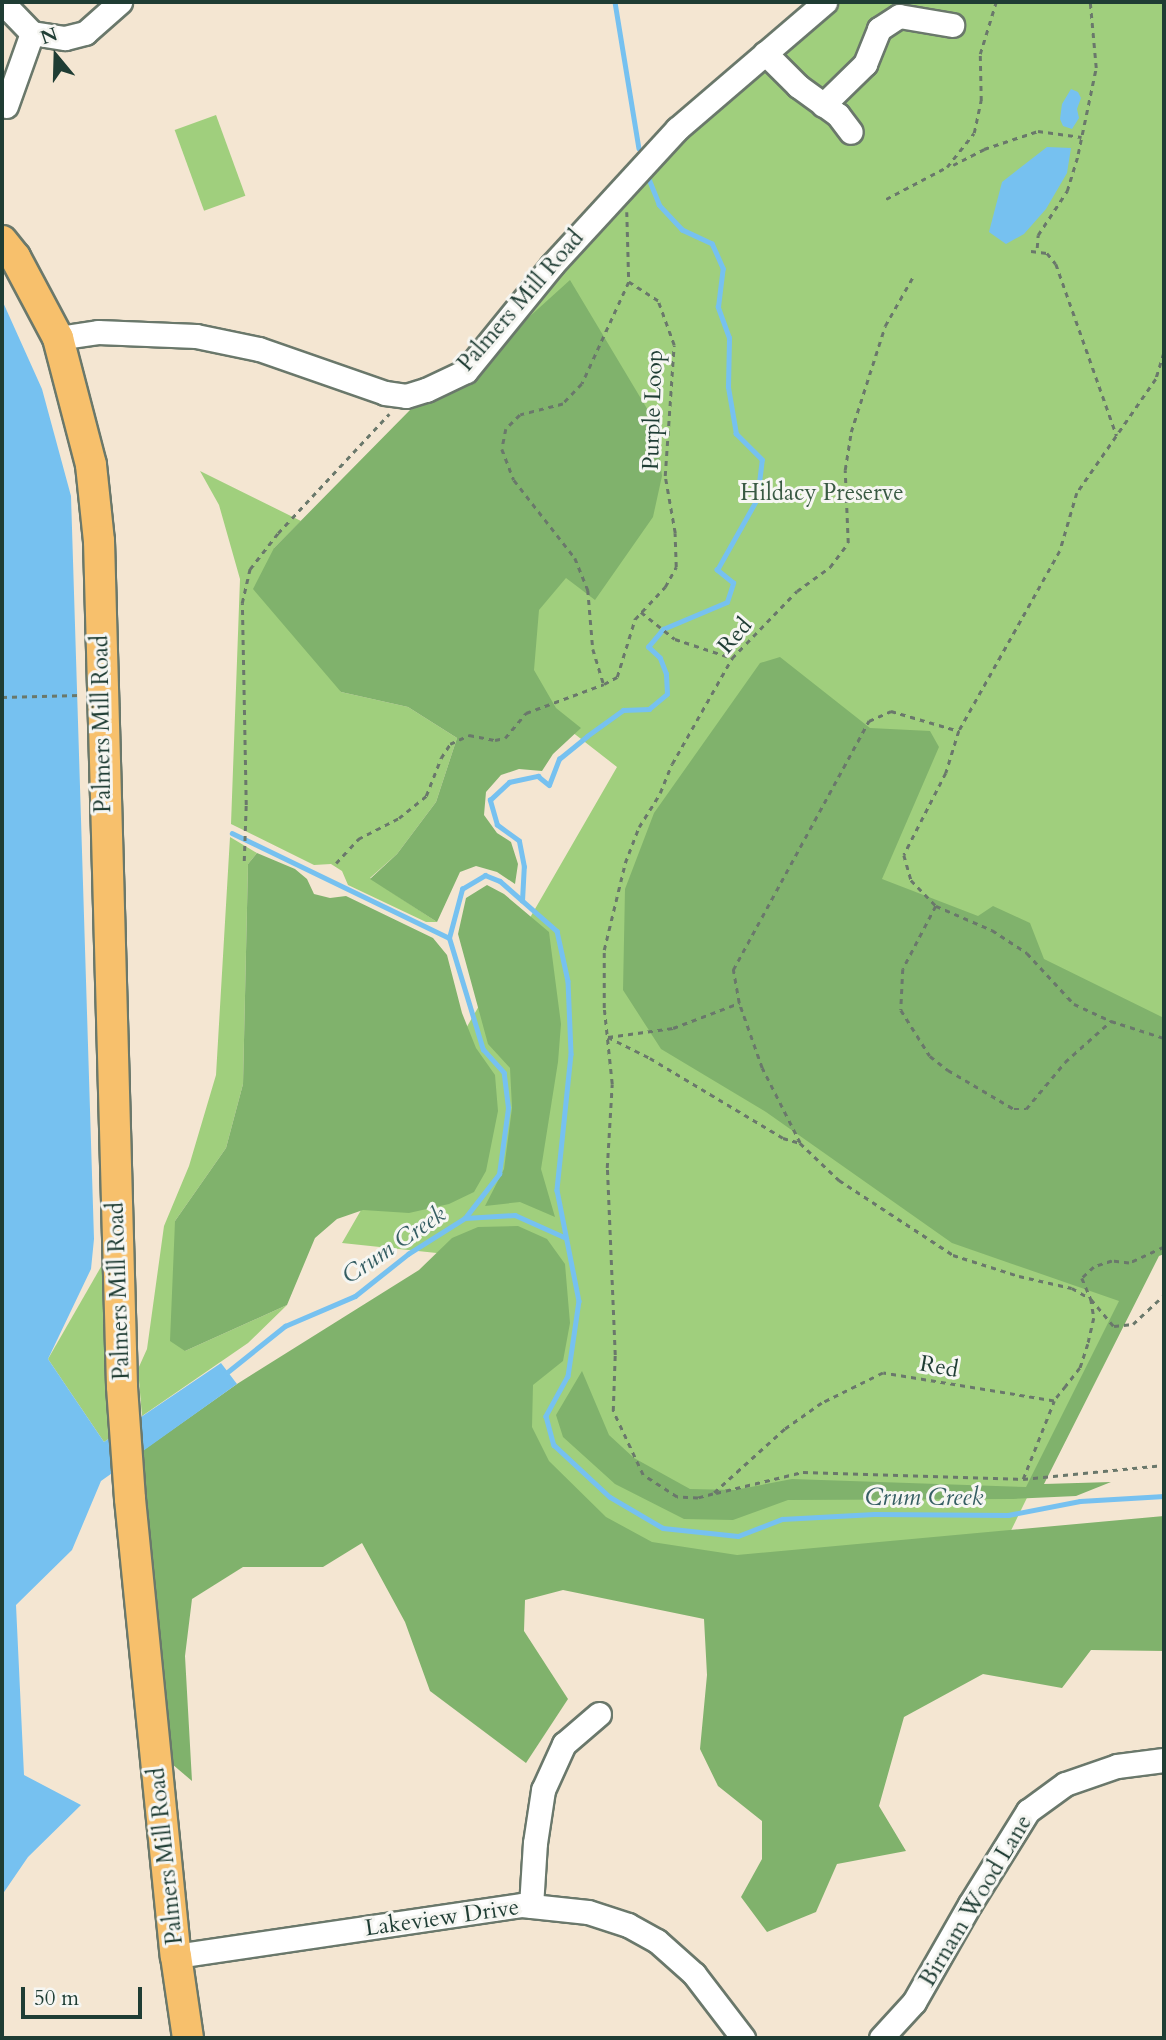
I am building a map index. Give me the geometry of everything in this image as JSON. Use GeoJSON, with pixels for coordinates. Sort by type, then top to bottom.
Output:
{"type":"FeatureCollection","features":[{"type":"Feature","properties":{"kind":"main road","name":"Palmers Mill Road"},"geometry":{"type":"LineString","coordinates":[[2,241],[15,257],[58,338],[91,465],[99,541],[122,1387],[130,1499],[176,1956],[188,2038]]}},
{"type":"Feature","properties":{"kind":"street"},"geometry":{"type":"LineString","coordinates":[[2,2],[32,33],[65,38],[85,33],[120,2]]}},
{"type":"Feature","properties":{"kind":"street","name":"Palmers Mill Road"},"geometry":{"type":"LineString","coordinates":[[406,396],[426,390],[466,371],[552,265],[677,129],[825,2]]}},
{"type":"Feature","properties":{"kind":"street"},"geometry":{"type":"LineString","coordinates":[[823,105],[865,64],[879,29],[900,16],[953,25]]}},
{"type":"Feature","properties":{"kind":"street"},"geometry":{"type":"LineString","coordinates":[[6,106],[32,33]]}},
{"type":"Feature","properties":{"kind":"street"},"geometry":{"type":"LineString","coordinates":[[765,53],[785,74],[838,116],[851,132]]}},
{"type":"Feature","properties":{"kind":"street"},"geometry":{"type":"LineString","coordinates":[[58,338],[98,332],[197,336],[259,349],[302,362],[352,384],[406,396]]}},
{"type":"Feature","properties":{"kind":"street"},"geometry":{"type":"LineString","coordinates":[[531,1906],[535,1843],[543,1790],[564,1744],[599,1714]]}},
{"type":"Feature","properties":{"kind":"street","name":"Birnam Wood Lane"},"geometry":{"type":"LineString","coordinates":[[881,2038],[914,2003],[983,1882],[1028,1811],[1065,1784],[1117,1766],[1164,1760]]}},
{"type":"Feature","properties":{"kind":"street","name":"Lakeview Drive"},"geometry":{"type":"LineString","coordinates":[[176,1956],[531,1906],[589,1912],[628,1925],[657,1941],[694,1974],[743,2038]]}},
{"type":"Feature","properties":{"kind":"path"},"geometry":{"type":"LineString","coordinates":[[886,199],[947,167],[974,132],[981,101],[980,54],[996,2]]}},
{"type":"Feature","properties":{"kind":"path"},"geometry":{"type":"LineString","coordinates":[[1037,248],[1038,234],[1067,191],[1082,137],[1096,68],[1090,2]]}},
{"type":"Feature","properties":{"kind":"path"},"geometry":{"type":"LineString","coordinates":[[953,165],[984,149],[1038,131],[1082,137]]}},
{"type":"Feature","properties":{"kind":"path"},"geometry":{"type":"LineString","coordinates":[[336,863],[358,839],[399,818],[426,796],[440,758],[450,744],[469,735],[495,740],[505,738],[526,713],[604,684],[593,649],[588,590],[575,558],[514,480],[502,449],[506,429],[520,415],[563,404],[582,384],[629,282],[629,214],[616,195]]}},
{"type":"Feature","properties":{"kind":"path"},"geometry":{"type":"LineString","coordinates":[[1031,251],[1047,253],[1056,264],[1117,436]]}},
{"type":"Feature","properties":{"kind":"path","name":"Red"},"geometry":{"type":"LineString","coordinates":[[914,275],[885,326],[851,432],[845,470],[848,543],[830,567],[797,591],[732,659],[672,764],[639,827],[625,863],[604,950],[604,1008],[608,1037],[606,1056],[612,1084],[607,1168],[615,1355],[613,1411],[643,1475],[677,1497],[698,1498],[713,1494],[794,1422],[822,1403],[883,1373],[1054,1401]]}},
{"type":"Feature","properties":{"kind":"path","name":"Purple Loop"},"geometry":{"type":"LineString","coordinates":[[604,684],[617,677],[635,619],[665,587],[676,567],[675,533],[665,476],[674,345],[658,300],[629,282]]}},
{"type":"Feature","properties":{"kind":"path"},"geometry":{"type":"LineString","coordinates":[[1164,353],[1156,379],[1090,470],[1077,493],[1060,551],[959,732],[946,773],[904,855],[911,880],[936,906],[992,930],[1027,953],[1074,1004],[1111,1021],[1164,1038]]}},
{"type":"Feature","properties":{"kind":"path"},"geometry":{"type":"LineString","coordinates":[[244,861],[242,603],[250,569],[278,533],[406,396]]}},
{"type":"Feature","properties":{"kind":"path"},"geometry":{"type":"LineString","coordinates":[[641,612],[672,636],[732,659]]}},
{"type":"Feature","properties":{"kind":"path"},"geometry":{"type":"LineString","coordinates":[[2,697],[84,695]]}},
{"type":"Feature","properties":{"kind":"path"},"geometry":{"type":"LineString","coordinates":[[959,732],[891,711],[869,721],[733,970],[739,1003],[762,1068],[800,1143],[839,1180],[953,1255],[1019,1276],[1072,1288],[1091,1299],[1114,1326],[1133,1324],[1164,1295]]}},
{"type":"Feature","properties":{"kind":"path"},"geometry":{"type":"LineString","coordinates":[[936,906],[903,969],[901,1010],[930,1056],[948,1070],[1014,1110],[1026,1109],[1065,1062],[1111,1021]]}},
{"type":"Feature","properties":{"kind":"path"},"geometry":{"type":"LineString","coordinates":[[608,1037],[673,1028],[739,1003]]}},
{"type":"Feature","properties":{"kind":"path"},"geometry":{"type":"LineString","coordinates":[[608,1037],[650,1058],[783,1138],[800,1143]]}},
{"type":"Feature","properties":{"kind":"path"},"geometry":{"type":"LineString","coordinates":[[1023,1479],[1054,1401],[1080,1368],[1094,1318],[1091,1299],[1082,1278],[1094,1267],[1112,1261],[1129,1263],[1164,1247]]}},
{"type":"Feature","properties":{"kind":"path"},"geometry":{"type":"LineString","coordinates":[[713,1494],[803,1472],[1023,1479],[1164,1465]]}},
{"type":"Feature","properties":{"kind":"green space","name":"Hildacy Preserve"},"geometry":{"type":"Polygon","coordinates":[[[837,2],[1164,2],[1164,1218],[1001,1551],[726,1591],[520,1469],[530,1263],[342,1243],[617,767],[322,537],[507,336],[559,273],[681,137],[837,2]]]}},
{"type":"Feature","properties":{"kind":"green space"},"geometry":{"type":"Polygon","coordinates":[[[216,115],[245,196],[204,211],[175,130],[216,115]]]}},
{"type":"Feature","properties":{"kind":"green space"},"geometry":{"type":"Polygon","coordinates":[[[570,280],[655,422],[662,476],[653,517],[595,600],[566,578],[539,610],[534,670],[556,708],[581,728],[553,754],[542,771],[519,769],[501,775],[486,792],[484,815],[497,833],[511,842],[518,864],[515,884],[497,872],[476,866],[460,872],[437,922],[370,879],[397,854],[436,802],[457,738],[408,707],[341,692],[253,589],[274,548],[410,410],[459,390],[508,336],[570,280]]]}},
{"type":"Feature","properties":{"kind":"green space"},"geometry":{"type":"Polygon","coordinates":[[[200,471],[301,521],[274,548],[341,692],[408,707],[457,738],[436,802],[397,854],[370,878],[437,922],[426,922],[348,885],[342,871],[331,864],[314,865],[231,824],[240,579],[219,505],[200,471]]]}},
{"type":"Feature","properties":{"kind":"green space"},"geometry":{"type":"Polygon","coordinates":[[[780,657],[870,728],[930,731],[939,747],[882,879],[978,916],[993,906],[1030,923],[1044,959],[1164,1018],[1164,1254],[1159,1256],[1044,1484],[1111,1482],[1076,1496],[1013,1499],[788,1500],[733,1520],[684,1519],[615,1484],[563,1437],[556,1415],[582,1371],[609,1435],[634,1458],[690,1489],[735,1490],[792,1479],[1026,1487],[1119,1301],[952,1243],[766,1112],[661,1049],[623,990],[625,889],[654,813],[760,663],[780,657]]]}},
{"type":"Feature","properties":{"kind":"green space"},"geometry":{"type":"Polygon","coordinates":[[[230,837],[257,853],[248,864],[243,1084],[226,1148],[175,1221],[185,1351],[287,1305],[248,1343],[142,1416],[138,1369],[147,1349],[164,1226],[189,1166],[216,1075],[230,837]]]}},
{"type":"Feature","properties":{"kind":"green space"},"geometry":{"type":"Polygon","coordinates":[[[257,853],[295,869],[307,879],[314,894],[330,898],[346,896],[433,938],[447,955],[462,1013],[476,1048],[495,1075],[498,1111],[486,1171],[474,1192],[449,1204],[409,1213],[363,1210],[337,1219],[315,1238],[287,1305],[185,1351],[170,1341],[175,1221],[226,1148],[243,1084],[248,864],[257,853]]]}},
{"type":"Feature","properties":{"kind":"green space"},"geometry":{"type":"Polygon","coordinates":[[[487,885],[504,894],[549,932],[561,1024],[558,1062],[541,1169],[555,1217],[520,1202],[485,1206],[504,1169],[512,1108],[510,1068],[488,1044],[458,934],[466,898],[487,885]]]}},
{"type":"Feature","properties":{"kind":"green space"},"geometry":{"type":"Polygon","coordinates":[[[518,1226],[547,1239],[565,1264],[570,1323],[563,1361],[533,1385],[532,1427],[549,1461],[606,1517],[652,1542],[737,1555],[1164,1516],[1164,1651],[1091,1650],[1062,1688],[983,1674],[904,1717],[879,1806],[906,1851],[837,1864],[816,1912],[767,1932],[741,1897],[762,1859],[762,1821],[718,1786],[700,1749],[707,1675],[704,1619],[563,1590],[525,1600],[524,1631],[568,1699],[526,1763],[430,1691],[405,1622],[362,1543],[323,1567],[243,1567],[192,1599],[185,1656],[192,1781],[172,1764],[142,1451],[237,1384],[419,1270],[452,1238],[478,1227],[518,1226]]]}},
{"type":"Feature","properties":{"kind":"green space"},"geometry":{"type":"Polygon","coordinates":[[[102,1265],[110,1438],[104,1442],[48,1359],[102,1265]]]}},
{"type":"Feature","properties":{"kind":"water"},"geometry":{"type":"Polygon","coordinates":[[[1071,89],[1078,92],[1081,98],[1077,109],[1079,118],[1072,129],[1063,126],[1060,119],[1062,104],[1071,89]]]}},
{"type":"Feature","properties":{"kind":"water"},"geometry":{"type":"Polygon","coordinates":[[[1047,147],[1071,148],[1067,173],[1046,209],[1024,234],[1006,244],[989,232],[1002,182],[1047,147]]]}},
{"type":"Feature","properties":{"kind":"water"},"geometry":{"type":"Polygon","coordinates":[[[2,300],[42,389],[71,496],[94,1239],[91,1269],[48,1359],[104,1442],[221,1363],[237,1384],[101,1481],[72,1550],[16,1605],[24,1775],[81,1805],[28,1857],[2,1895],[2,300]]]}},
{"type":"Feature","properties":{"kind":"waterway"},"geometry":{"type":"LineString","coordinates":[[615,2],[639,148]]}},
{"type":"Feature","properties":{"kind":"waterway"},"geometry":{"type":"LineString","coordinates":[[522,901],[524,867],[519,841],[497,825],[490,800],[509,782],[538,776],[549,785],[559,759],[587,736],[623,710],[649,709],[667,694],[666,674],[660,658],[648,647],[663,629],[727,602],[733,583],[717,570],[757,499],[762,460],[736,434],[728,387],[729,338],[718,307],[723,269],[712,244],[682,230],[659,205],[648,178]]}},
{"type":"Feature","properties":{"kind":"waterway"},"geometry":{"type":"LineString","coordinates":[[232,833],[449,938]]}},
{"type":"Feature","properties":{"kind":"waterway","name":"Crum Creek"},"geometry":{"type":"LineString","coordinates":[[465,1218],[499,1174],[508,1108],[504,1073],[483,1050],[449,938],[462,889],[485,875],[500,881],[557,931],[568,981],[571,1054],[557,1190],[579,1301],[568,1376],[546,1416],[554,1445],[610,1497],[663,1528],[738,1536],[782,1519],[874,1514],[1008,1515],[1080,1501],[1164,1496]]}},
{"type":"Feature","properties":{"kind":"waterway","name":"Crum Creek"},"geometry":{"type":"LineString","coordinates":[[225,1374],[285,1326],[355,1296],[408,1254],[465,1218],[515,1215],[564,1237]]}}]}
